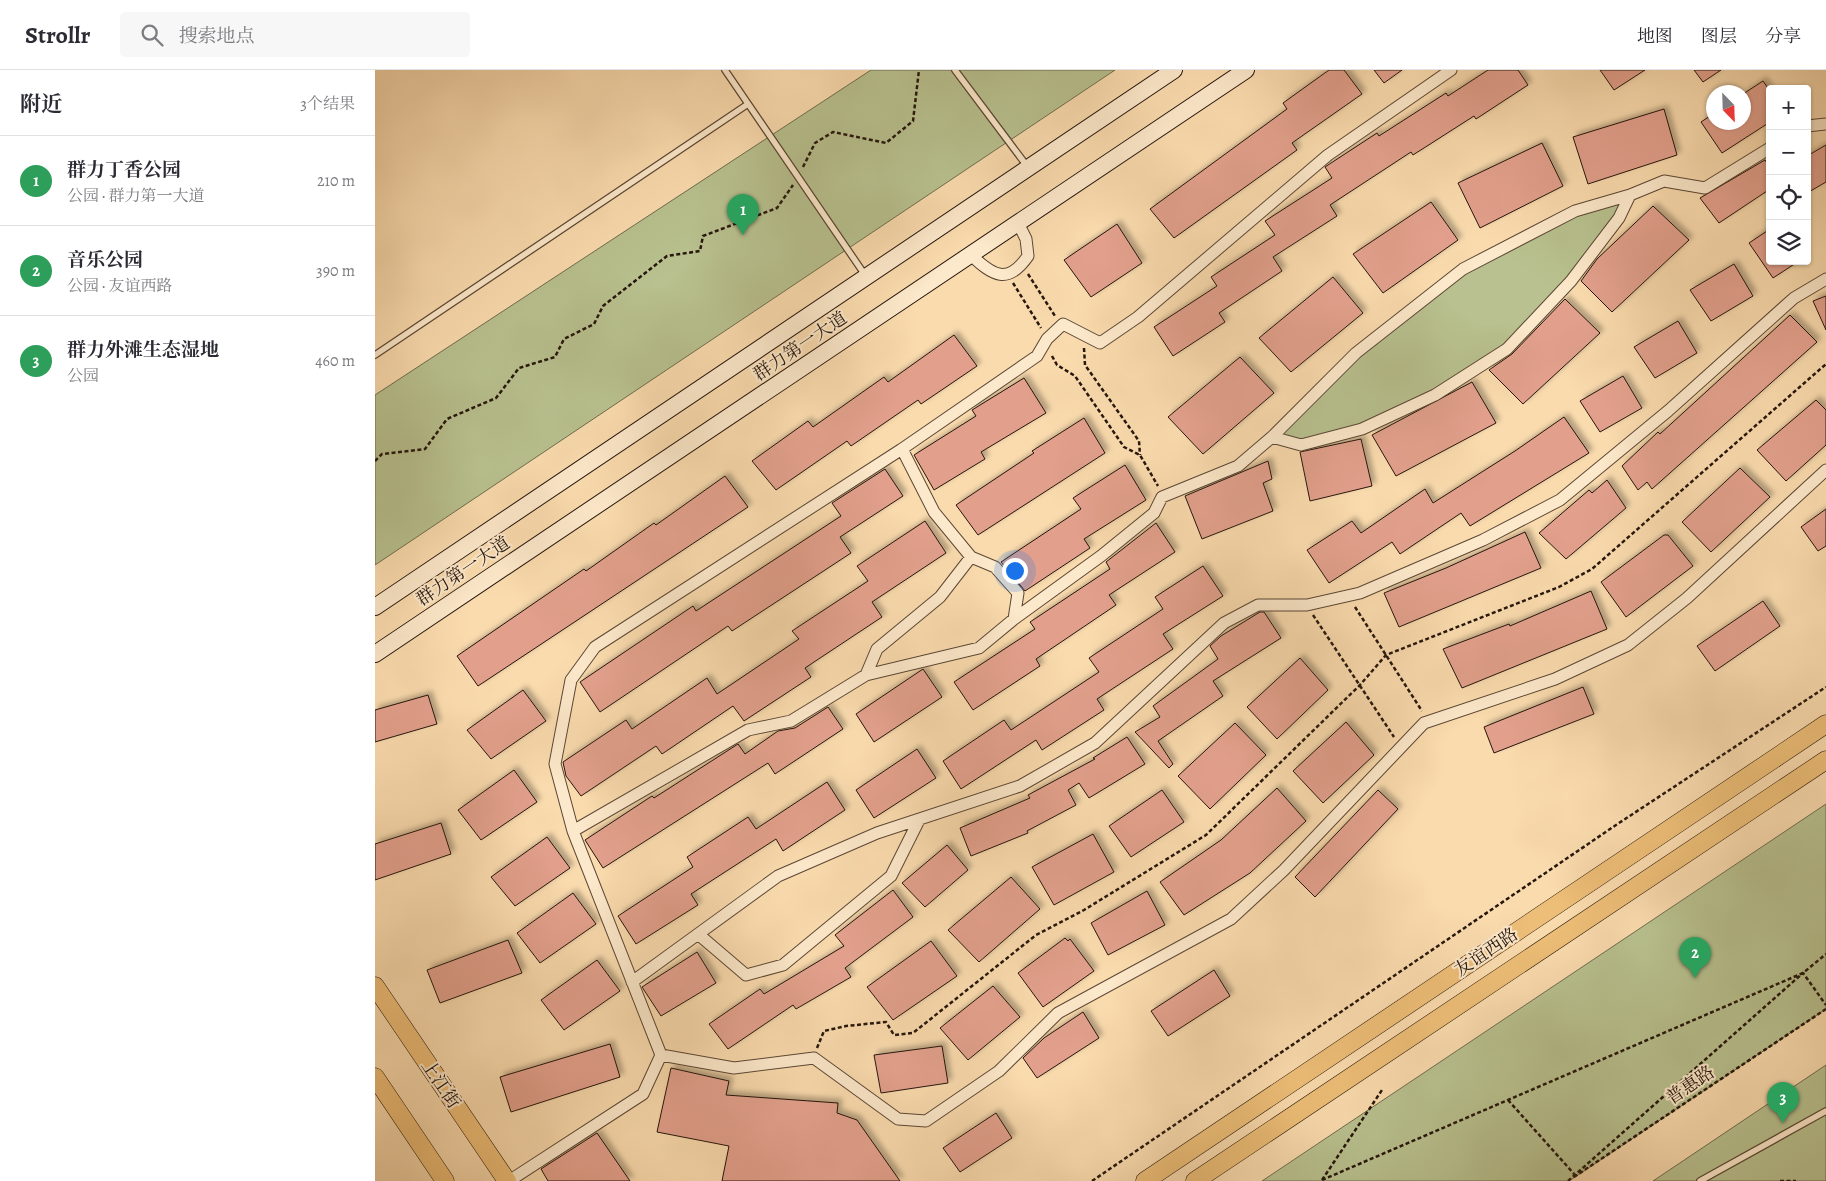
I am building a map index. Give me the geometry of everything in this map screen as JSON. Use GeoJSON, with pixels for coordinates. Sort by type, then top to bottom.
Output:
{"type":"FeatureCollection","features":[{"type":"Feature","properties":{"kind":"main road","name":"群力第一大道"},"geometry":{"type":"LineString","coordinates":[[375,607],[1174,70]]}},
{"type":"Feature","properties":{"kind":"main road","name":"群力第一大道"},"geometry":{"type":"LineString","coordinates":[[375,654],[1246,70]]}},
{"type":"Feature","properties":{"kind":"main road","name":"友谊西路"},"geometry":{"type":"LineString","coordinates":[[1145,1181],[1826,724]]}},
{"type":"Feature","properties":{"kind":"main road","name":"友谊西路"},"geometry":{"type":"LineString","coordinates":[[1195,1181],[1826,760]]}},
{"type":"Feature","properties":{"kind":"main road","name":"上江街"},"geometry":{"type":"LineString","coordinates":[[375,986],[508,1181]]}},
{"type":"Feature","properties":{"kind":"main road"},"geometry":{"type":"LineString","coordinates":[[375,1077],[445,1181]]}},
{"type":"Feature","properties":{"kind":"street"},"geometry":{"type":"LineString","coordinates":[[508,1181],[643,1094],[661,1055],[573,831],[555,764],[571,680],[595,647],[902,450],[1037,356],[1047,338],[1063,324],[1100,343],[1138,317],[1328,155],[1451,70]]}},
{"type":"Feature","properties":{"kind":"street"},"geometry":{"type":"LineString","coordinates":[[1811,126],[1826,124]]}},
{"type":"Feature","properties":{"kind":"street"},"geometry":{"type":"LineString","coordinates":[[573,831],[748,730],[791,722],[865,675],[979,648],[1014,619],[1101,556],[1154,513],[1162,497],[1238,466],[1272,437],[1356,353],[1463,269],[1575,212],[1630,195],[1664,181],[1705,188],[1766,150]]}},
{"type":"Feature","properties":{"kind":"street"},"geometry":{"type":"LineString","coordinates":[[1272,437],[1301,445],[1362,429],[1435,395],[1507,349],[1571,281],[1619,218],[1630,195]]}},
{"type":"Feature","properties":{"kind":"street"},"geometry":{"type":"LineString","coordinates":[[971,255],[987,270],[1003,275],[1019,270],[1028,256],[1026,239],[1018,223]]}},
{"type":"Feature","properties":{"kind":"street"},"geometry":{"type":"LineString","coordinates":[[632,982],[778,876],[877,833],[1020,786],[1095,743],[1224,623],[1257,605],[1307,605],[1360,593],[1483,540],[1560,500],[1668,411],[1794,298],[1826,279]]}},
{"type":"Feature","properties":{"kind":"street"},"geometry":{"type":"LineString","coordinates":[[902,450],[934,512],[971,557],[995,567],[1018,592],[1014,619]]}},
{"type":"Feature","properties":{"kind":"street"},"geometry":{"type":"LineString","coordinates":[[661,1055],[734,1068],[814,1058],[897,1119],[926,1121],[999,1071],[1058,1013],[1231,919],[1284,870],[1424,722],[1555,680],[1627,645],[1687,598],[1826,470]]}},
{"type":"Feature","properties":{"kind":"street"},"geometry":{"type":"LineString","coordinates":[[865,675],[877,649],[940,597],[971,557]]}},
{"type":"Feature","properties":{"kind":"street"},"geometry":{"type":"LineString","coordinates":[[698,934],[746,975],[783,965],[891,876],[919,820]]}},
{"type":"Feature","properties":{"kind":"lane"},"geometry":{"type":"LineString","coordinates":[[725,70],[866,277]]}},
{"type":"Feature","properties":{"kind":"lane"},"geometry":{"type":"LineString","coordinates":[[955,70],[1029,168]]}},
{"type":"Feature","properties":{"kind":"lane"},"geometry":{"type":"LineString","coordinates":[[375,355],[748,104]]}},
{"type":"Feature","properties":{"kind":"lane"},"geometry":{"type":"LineString","coordinates":[[1700,1181],[1826,1111]]}},
{"type":"Feature","properties":{"kind":"path"},"geometry":{"type":"LineString","coordinates":[[375,461],[382,454],[425,449],[447,419],[496,398],[519,368],[555,357],[564,339],[594,324],[603,306],[667,256],[700,251],[703,236],[777,208],[798,177],[815,143],[833,132],[886,143],[913,121],[919,70]]}},
{"type":"Feature","properties":{"kind":"path"},"geometry":{"type":"LineString","coordinates":[[1022,265],[1058,321],[1063,324]]}},
{"type":"Feature","properties":{"kind":"path"},"geometry":{"type":"LineString","coordinates":[[1007,274],[1047,338],[1048,349],[1057,365],[1075,376],[1124,447],[1140,455]]}},
{"type":"Feature","properties":{"kind":"path"},"geometry":{"type":"LineString","coordinates":[[1082,342],[1085,365],[1139,441],[1140,455],[1157,482],[1162,497]]}},
{"type":"Feature","properties":{"kind":"path"},"geometry":{"type":"LineString","coordinates":[[814,1058],[824,1031],[846,1026],[885,1022],[894,1034],[913,1033],[1036,935],[1084,910],[1206,834],[1360,685],[1386,655],[1559,587],[1592,569],[1826,364]]}},
{"type":"Feature","properties":{"kind":"path"},"geometry":{"type":"LineString","coordinates":[[1347,596],[1429,721]]}},
{"type":"Feature","properties":{"kind":"path"},"geometry":{"type":"LineString","coordinates":[[1307,605],[1401,747]]}},
{"type":"Feature","properties":{"kind":"path"},"geometry":{"type":"LineString","coordinates":[[1092,1181],[1616,825],[1826,687]]}},
{"type":"Feature","properties":{"kind":"path"},"geometry":{"type":"LineString","coordinates":[[1568,1181],[1826,954]]}},
{"type":"Feature","properties":{"kind":"path"},"geometry":{"type":"LineString","coordinates":[[1803,973],[1826,1005]]}},
{"type":"Feature","properties":{"kind":"path"},"geometry":{"type":"LineString","coordinates":[[1322,1181],[1803,973]]}},
{"type":"Feature","properties":{"kind":"path","name":"普惠路"},"geometry":{"type":"LineString","coordinates":[[1568,1181],[1826,1009]]}},
{"type":"Feature","properties":{"kind":"path"},"geometry":{"type":"LineString","coordinates":[[1322,1181],[1382,1090]]}},
{"type":"Feature","properties":{"kind":"path"},"geometry":{"type":"LineString","coordinates":[[1508,1100],[1575,1175]]}},
{"type":"Feature","properties":{"kind":"path"},"geometry":{"type":"LineString","coordinates":[[1780,1181],[1795,1181]]}},
{"type":"Feature","properties":{"kind":"green space"},"geometry":{"type":"Polygon","coordinates":[[[871,70],[1115,70],[375,565],[375,395],[871,70]]]}},
{"type":"Feature","properties":{"kind":"green space"},"geometry":{"type":"Polygon","coordinates":[[[1630,195],[1619,218],[1507,349],[1362,429],[1301,445],[1272,437],[1356,353],[1463,269],[1575,211],[1630,195]]]}},
{"type":"Feature","properties":{"kind":"green space"},"geometry":{"type":"Polygon","coordinates":[[[1826,804],[1826,1009],[1569,1181],[1262,1181],[1826,804]]]}},
{"type":"Feature","properties":{"kind":"green space"},"geometry":{"type":"Polygon","coordinates":[[[1826,1065],[1826,1181],[1653,1181],[1826,1065]]]}},
{"type":"Feature","properties":{"kind":"building"},"geometry":{"type":"Polygon","coordinates":[[[1329,70],[1344,70],[1362,94],[1292,143],[1297,150],[1174,238],[1150,209],[1287,109],[1283,103],[1329,70]]]}},
{"type":"Feature","properties":{"kind":"building"},"geometry":{"type":"Polygon","coordinates":[[[1374,70],[1402,70],[1384,83],[1374,70]]]}},
{"type":"Feature","properties":{"kind":"building"},"geometry":{"type":"Polygon","coordinates":[[[1488,70],[1518,70],[1528,85],[1476,119],[1474,116],[1413,155],[1411,152],[1330,205],[1337,216],[1273,257],[1282,271],[1219,313],[1225,322],[1173,356],[1154,327],[1217,286],[1211,277],[1275,235],[1265,221],[1332,178],[1325,167],[1377,133],[1379,136],[1446,93],[1448,96],[1488,70]]]}},
{"type":"Feature","properties":{"kind":"building"},"geometry":{"type":"Polygon","coordinates":[[[1600,70],[1645,70],[1614,90],[1600,70]]]}},
{"type":"Feature","properties":{"kind":"building"},"geometry":{"type":"Polygon","coordinates":[[[1694,70],[1721,70],[1703,82],[1694,70]]]}},
{"type":"Feature","properties":{"kind":"building"},"geometry":{"type":"Polygon","coordinates":[[[1763,81],[1766,85],[1766,125],[1722,153],[1706,130],[1751,130],[1751,89],[1763,81]]]}},
{"type":"Feature","properties":{"kind":"building"},"geometry":{"type":"Polygon","coordinates":[[[1664,109],[1677,155],[1588,184],[1573,137],[1664,109]]]}},
{"type":"Feature","properties":{"kind":"building"},"geometry":{"type":"Polygon","coordinates":[[[1706,119],[1706,129],[1701,122],[1706,119]]]}},
{"type":"Feature","properties":{"kind":"building"},"geometry":{"type":"Polygon","coordinates":[[[1542,143],[1563,186],[1480,228],[1458,183],[1542,143]]]}},
{"type":"Feature","properties":{"kind":"building"},"geometry":{"type":"Polygon","coordinates":[[[1826,145],[1826,182],[1811,191],[1811,175],[1811,154],[1826,145]]]}},
{"type":"Feature","properties":{"kind":"building"},"geometry":{"type":"Polygon","coordinates":[[[1765,160],[1766,161],[1766,192],[1719,223],[1700,198],[1765,160]]]}},
{"type":"Feature","properties":{"kind":"building"},"geometry":{"type":"Polygon","coordinates":[[[1431,202],[1458,240],[1383,293],[1353,254],[1431,202]]]}},
{"type":"Feature","properties":{"kind":"building"},"geometry":{"type":"Polygon","coordinates":[[[1653,206],[1689,240],[1612,312],[1581,281],[1597,259],[1653,206]]]}},
{"type":"Feature","properties":{"kind":"building"},"geometry":{"type":"Polygon","coordinates":[[[1117,224],[1142,263],[1091,297],[1064,260],[1117,224]]]}},
{"type":"Feature","properties":{"kind":"building"},"geometry":{"type":"Polygon","coordinates":[[[1766,232],[1766,265],[1793,265],[1773,278],[1749,243],[1766,232]]]}},
{"type":"Feature","properties":{"kind":"building"},"geometry":{"type":"Polygon","coordinates":[[[1734,264],[1753,296],[1711,321],[1690,290],[1734,264]]]}},
{"type":"Feature","properties":{"kind":"building"},"geometry":{"type":"Polygon","coordinates":[[[1333,277],[1363,313],[1291,372],[1259,338],[1333,277]]]}},
{"type":"Feature","properties":{"kind":"building"},"geometry":{"type":"Polygon","coordinates":[[[1826,296],[1826,330],[1813,301],[1826,296]]]}},
{"type":"Feature","properties":{"kind":"building"},"geometry":{"type":"Polygon","coordinates":[[[1565,299],[1600,333],[1523,404],[1489,370],[1512,354],[1565,299]]]}},
{"type":"Feature","properties":{"kind":"building"},"geometry":{"type":"Polygon","coordinates":[[[1790,315],[1817,342],[1652,489],[1647,482],[1638,490],[1622,466],[1658,432],[1660,434],[1790,315]]]}},
{"type":"Feature","properties":{"kind":"building"},"geometry":{"type":"Polygon","coordinates":[[[1678,321],[1697,353],[1655,378],[1634,347],[1678,321]]]}},
{"type":"Feature","properties":{"kind":"building"},"geometry":{"type":"Polygon","coordinates":[[[954,335],[977,366],[921,404],[918,400],[851,446],[847,441],[776,490],[752,461],[808,421],[813,427],[884,377],[888,382],[954,335]]]}},
{"type":"Feature","properties":{"kind":"building"},"geometry":{"type":"Polygon","coordinates":[[[1240,357],[1274,393],[1203,454],[1168,417],[1240,357]]]}},
{"type":"Feature","properties":{"kind":"building"},"geometry":{"type":"Polygon","coordinates":[[[1623,376],[1642,408],[1600,432],[1580,401],[1623,376]]]}},
{"type":"Feature","properties":{"kind":"building"},"geometry":{"type":"Polygon","coordinates":[[[1024,378],[1046,413],[981,452],[985,459],[934,490],[914,455],[976,416],[972,410],[1024,378]]]}},
{"type":"Feature","properties":{"kind":"building"},"geometry":{"type":"Polygon","coordinates":[[[1472,382],[1496,423],[1396,476],[1372,435],[1472,382]]]}},
{"type":"Feature","properties":{"kind":"building"},"geometry":{"type":"Polygon","coordinates":[[[1816,400],[1826,410],[1826,445],[1786,481],[1757,450],[1816,400]]]}},
{"type":"Feature","properties":{"kind":"building"},"geometry":{"type":"Polygon","coordinates":[[[1564,417],[1589,453],[1470,526],[1461,513],[1400,554],[1392,542],[1329,583],[1307,550],[1352,521],[1361,533],[1425,489],[1433,503],[1515,451],[1564,417]]]}},
{"type":"Feature","properties":{"kind":"building"},"geometry":{"type":"Polygon","coordinates":[[[1084,418],[1105,453],[978,535],[956,505],[1034,453],[1032,451],[1084,418]]]}},
{"type":"Feature","properties":{"kind":"building"},"geometry":{"type":"Polygon","coordinates":[[[1361,439],[1372,486],[1310,501],[1300,452],[1361,439]]]}},
{"type":"Feature","properties":{"kind":"building"},"geometry":{"type":"Polygon","coordinates":[[[1268,461],[1272,479],[1263,483],[1273,511],[1202,539],[1185,496],[1268,461]]]}},
{"type":"Feature","properties":{"kind":"building"},"geometry":{"type":"Polygon","coordinates":[[[1125,465],[1146,500],[1084,539],[1090,548],[1025,591],[1001,562],[1081,509],[1073,498],[1125,465]]]}},
{"type":"Feature","properties":{"kind":"building"},"geometry":{"type":"Polygon","coordinates":[[[1740,468],[1770,497],[1711,552],[1682,522],[1740,468]]]}},
{"type":"Feature","properties":{"kind":"building"},"geometry":{"type":"Polygon","coordinates":[[[885,469],[903,496],[840,537],[851,553],[732,631],[728,626],[600,712],[580,682],[693,606],[696,611],[841,516],[832,503],[885,469]]]}},
{"type":"Feature","properties":{"kind":"building"},"geometry":{"type":"Polygon","coordinates":[[[725,476],[748,507],[478,686],[457,656],[584,569],[586,571],[654,523],[656,525],[725,476]]]}},
{"type":"Feature","properties":{"kind":"building"},"geometry":{"type":"Polygon","coordinates":[[[1607,480],[1626,508],[1566,559],[1539,533],[1589,490],[1592,493],[1607,480]]]}},
{"type":"Feature","properties":{"kind":"building"},"geometry":{"type":"Polygon","coordinates":[[[1826,509],[1826,546],[1818,551],[1801,527],[1826,509]]]}},
{"type":"Feature","properties":{"kind":"building"},"geometry":{"type":"Polygon","coordinates":[[[925,521],[946,553],[872,602],[882,617],[805,668],[811,677],[744,721],[733,706],[662,754],[656,746],[581,796],[566,776],[563,762],[626,720],[632,729],[707,678],[717,694],[799,639],[792,631],[868,581],[857,566],[925,521]]]}},
{"type":"Feature","properties":{"kind":"building"},"geometry":{"type":"Polygon","coordinates":[[[1156,523],[1175,552],[1109,595],[1116,605],[1036,659],[1040,666],[973,710],[954,682],[1035,629],[1030,622],[1110,569],[1106,562],[1156,523]]]}},
{"type":"Feature","properties":{"kind":"building"},"geometry":{"type":"Polygon","coordinates":[[[1525,532],[1541,568],[1399,627],[1384,593],[1446,568],[1525,532]]]}},
{"type":"Feature","properties":{"kind":"building"},"geometry":{"type":"Polygon","coordinates":[[[1664,535],[1668,535],[1693,566],[1626,617],[1601,582],[1664,535]]]}},
{"type":"Feature","properties":{"kind":"building"},"geometry":{"type":"Polygon","coordinates":[[[1203,566],[1223,596],[1163,634],[1173,649],[1097,699],[1104,710],[1042,750],[1036,740],[961,789],[943,761],[1004,720],[1011,730],[1099,672],[1089,658],[1163,609],[1155,597],[1203,566]]]}},
{"type":"Feature","properties":{"kind":"building"},"geometry":{"type":"Polygon","coordinates":[[[1591,591],[1607,629],[1462,688],[1443,649],[1509,624],[1510,626],[1591,591]]]}},
{"type":"Feature","properties":{"kind":"building"},"geometry":{"type":"Polygon","coordinates":[[[1763,601],[1780,626],[1715,671],[1697,646],[1763,601]]]}},
{"type":"Feature","properties":{"kind":"building"},"geometry":{"type":"Polygon","coordinates":[[[1260,612],[1264,612],[1281,638],[1213,681],[1223,696],[1158,741],[1173,764],[1169,768],[1135,732],[1160,717],[1153,706],[1218,659],[1210,646],[1221,636],[1260,612]]]}},
{"type":"Feature","properties":{"kind":"building"},"geometry":{"type":"Polygon","coordinates":[[[1300,658],[1328,690],[1277,739],[1247,707],[1300,658]]]}},
{"type":"Feature","properties":{"kind":"building"},"geometry":{"type":"Polygon","coordinates":[[[923,669],[942,697],[874,742],[856,714],[923,669]]]}},
{"type":"Feature","properties":{"kind":"building"},"geometry":{"type":"Polygon","coordinates":[[[1583,687],[1594,714],[1494,753],[1484,727],[1583,687]]]}},
{"type":"Feature","properties":{"kind":"building"},"geometry":{"type":"Polygon","coordinates":[[[523,690],[546,721],[491,759],[467,730],[523,690]]]}},
{"type":"Feature","properties":{"kind":"building"},"geometry":{"type":"Polygon","coordinates":[[[428,695],[437,724],[375,742],[375,710],[428,695]]]}},
{"type":"Feature","properties":{"kind":"building"},"geometry":{"type":"Polygon","coordinates":[[[828,707],[843,729],[775,774],[768,763],[603,868],[585,840],[652,796],[654,798],[738,744],[745,754],[778,731],[795,728],[828,707]]]}},
{"type":"Feature","properties":{"kind":"building"},"geometry":{"type":"Polygon","coordinates":[[[1346,722],[1374,755],[1323,803],[1293,771],[1346,722]]]}},
{"type":"Feature","properties":{"kind":"building"},"geometry":{"type":"Polygon","coordinates":[[[1235,723],[1266,755],[1210,809],[1178,776],[1235,723]]]}},
{"type":"Feature","properties":{"kind":"building"},"geometry":{"type":"Polygon","coordinates":[[[1127,737],[1145,764],[1089,798],[1079,783],[1068,790],[1076,805],[1027,831],[1028,833],[971,856],[960,828],[1030,798],[1028,795],[1095,759],[1093,758],[1127,737]]]}},
{"type":"Feature","properties":{"kind":"building"},"geometry":{"type":"Polygon","coordinates":[[[917,749],[936,778],[874,818],[856,790],[917,749]]]}},
{"type":"Feature","properties":{"kind":"building"},"geometry":{"type":"Polygon","coordinates":[[[514,770],[537,802],[481,840],[458,810],[514,770]]]}},
{"type":"Feature","properties":{"kind":"building"},"geometry":{"type":"Polygon","coordinates":[[[827,782],[845,810],[783,851],[776,839],[691,894],[698,905],[636,944],[618,916],[693,867],[687,857],[748,817],[756,829],[827,782]]]}},
{"type":"Feature","properties":{"kind":"building"},"geometry":{"type":"Polygon","coordinates":[[[1277,788],[1306,821],[1250,873],[1184,915],[1160,882],[1221,840],[1277,788]]]}},
{"type":"Feature","properties":{"kind":"building"},"geometry":{"type":"Polygon","coordinates":[[[1162,790],[1184,822],[1131,857],[1109,826],[1162,790]]]}},
{"type":"Feature","properties":{"kind":"building"},"geometry":{"type":"Polygon","coordinates":[[[1378,790],[1398,809],[1315,897],[1295,877],[1378,790]]]}},
{"type":"Feature","properties":{"kind":"building"},"geometry":{"type":"Polygon","coordinates":[[[441,823],[451,854],[375,880],[375,844],[441,823]]]}},
{"type":"Feature","properties":{"kind":"building"},"geometry":{"type":"Polygon","coordinates":[[[1093,834],[1114,872],[1054,905],[1032,867],[1093,834]]]}},
{"type":"Feature","properties":{"kind":"building"},"geometry":{"type":"Polygon","coordinates":[[[547,837],[570,868],[515,906],[491,877],[547,837]]]}},
{"type":"Feature","properties":{"kind":"building"},"geometry":{"type":"Polygon","coordinates":[[[947,845],[968,870],[925,907],[902,883],[947,845]]]}},
{"type":"Feature","properties":{"kind":"building"},"geometry":{"type":"Polygon","coordinates":[[[1011,877],[1040,909],[979,962],[948,930],[1011,877]]]}},
{"type":"Feature","properties":{"kind":"building"},"geometry":{"type":"Polygon","coordinates":[[[893,890],[913,917],[845,968],[851,977],[796,1009],[793,1005],[728,1049],[709,1024],[760,989],[764,994],[844,946],[835,935],[893,890]]]}},
{"type":"Feature","properties":{"kind":"building"},"geometry":{"type":"Polygon","coordinates":[[[1147,891],[1165,925],[1108,955],[1091,923],[1147,891]]]}},
{"type":"Feature","properties":{"kind":"building"},"geometry":{"type":"Polygon","coordinates":[[[573,893],[596,924],[540,963],[517,933],[573,893]]]}},
{"type":"Feature","properties":{"kind":"building"},"geometry":{"type":"Polygon","coordinates":[[[1065,938],[1068,941],[1070,939],[1094,971],[1043,1007],[1018,973],[1065,938]]]}},
{"type":"Feature","properties":{"kind":"building"},"geometry":{"type":"Polygon","coordinates":[[[508,940],[522,973],[440,1003],[427,970],[508,940]]]}},
{"type":"Feature","properties":{"kind":"building"},"geometry":{"type":"Polygon","coordinates":[[[931,941],[957,976],[893,1020],[867,987],[931,941]]]}},
{"type":"Feature","properties":{"kind":"building"},"geometry":{"type":"Polygon","coordinates":[[[697,952],[716,983],[661,1016],[642,987],[697,952]]]}},
{"type":"Feature","properties":{"kind":"building"},"geometry":{"type":"Polygon","coordinates":[[[597,960],[620,991],[564,1030],[541,1000],[597,960]]]}},
{"type":"Feature","properties":{"kind":"building"},"geometry":{"type":"Polygon","coordinates":[[[1214,970],[1230,996],[1168,1036],[1151,1011],[1214,970]]]}},
{"type":"Feature","properties":{"kind":"building"},"geometry":{"type":"Polygon","coordinates":[[[993,986],[1020,1017],[968,1060],[940,1028],[993,986]]]}},
{"type":"Feature","properties":{"kind":"building"},"geometry":{"type":"Polygon","coordinates":[[[1083,1012],[1099,1038],[1037,1078],[1023,1058],[1044,1038],[1083,1012]]]}},
{"type":"Feature","properties":{"kind":"building"},"geometry":{"type":"Polygon","coordinates":[[[610,1044],[620,1077],[511,1112],[500,1077],[610,1044]]]}},
{"type":"Feature","properties":{"kind":"building"},"geometry":{"type":"Polygon","coordinates":[[[942,1046],[948,1083],[881,1093],[874,1055],[942,1046]]]}},
{"type":"Feature","properties":{"kind":"building"},"geometry":{"type":"Polygon","coordinates":[[[671,1068],[729,1081],[726,1095],[838,1103],[837,1113],[857,1120],[900,1181],[722,1181],[729,1146],[657,1132],[671,1068]]]}},
{"type":"Feature","properties":{"kind":"building"},"geometry":{"type":"Polygon","coordinates":[[[996,1113],[1012,1138],[960,1172],[943,1148],[996,1113]]]}},
{"type":"Feature","properties":{"kind":"building"},"geometry":{"type":"Polygon","coordinates":[[[597,1133],[630,1181],[548,1181],[541,1169],[597,1133]]]}},
{"type":"Feature","properties":{"kind":"place","name":"群力丁香公园"},"geometry":{"type":"Point","coordinates":[743,235]}},
{"type":"Feature","properties":{"kind":"place","name":"音乐公园"},"geometry":{"type":"Point","coordinates":[1695,978]}},
{"type":"Feature","properties":{"kind":"place","name":"群力外滩生态湿地"},"geometry":{"type":"Point","coordinates":[1783,1123]}}]}
